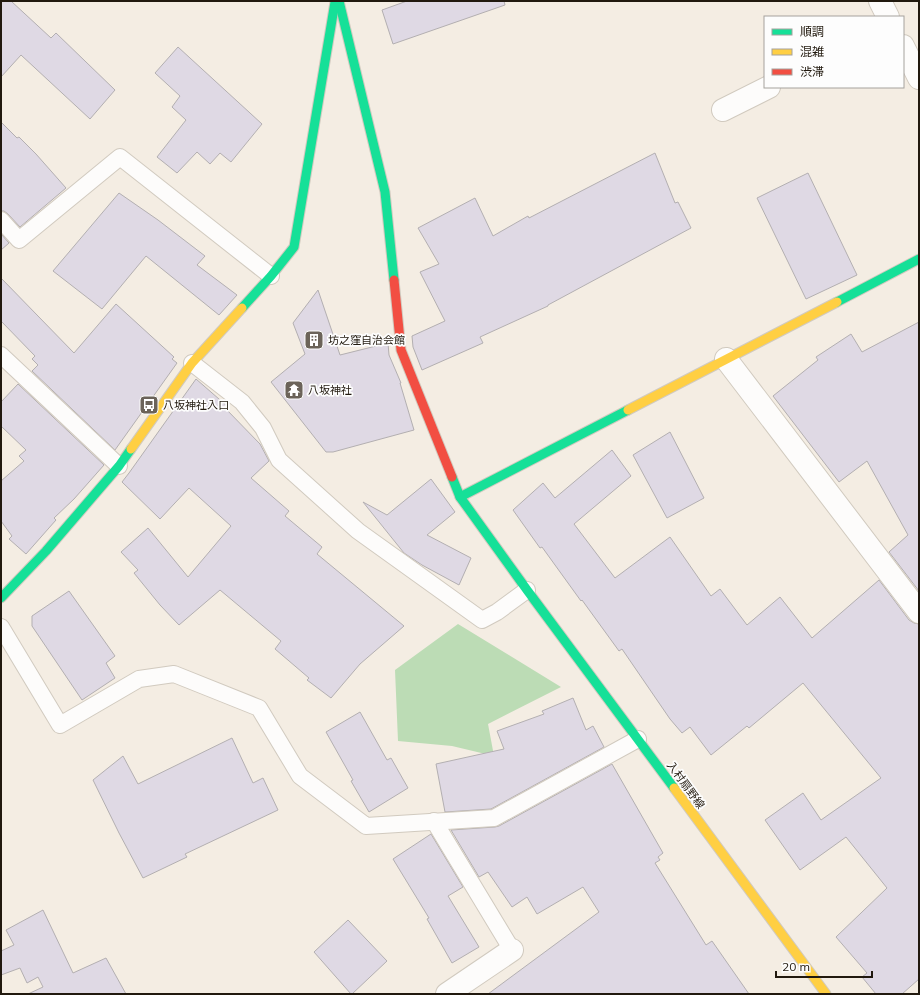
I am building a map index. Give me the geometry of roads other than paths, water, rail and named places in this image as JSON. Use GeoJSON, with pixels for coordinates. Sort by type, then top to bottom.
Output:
{"type":"FeatureCollection","features":[{"type":"Feature","properties":{"kind":"street"},"geometry":{"type":"LineString","coordinates":[[1,598],[46,551],[119,466],[192,363],[271,276],[294,247],[335,1]]}},
{"type":"Feature","properties":{"kind":"street","name":"入村扇野線"},"geometry":{"type":"LineString","coordinates":[[339,1],[385,192],[400,350],[460,497],[826,994]]}},
{"type":"Feature","properties":{"kind":"street"},"geometry":{"type":"LineString","coordinates":[[880,1],[888,16]]}},
{"type":"Feature","properties":{"kind":"street"},"geometry":{"type":"LineString","coordinates":[[904,48],[919,78]]}},
{"type":"Feature","properties":{"kind":"street"},"geometry":{"type":"LineString","coordinates":[[724,110],[767,88]]}},
{"type":"Feature","properties":{"kind":"street"},"geometry":{"type":"LineString","coordinates":[[460,497],[919,259]]}},
{"type":"Feature","properties":{"kind":"street"},"geometry":{"type":"LineString","coordinates":[[726,359],[919,612]]}},
{"type":"Feature","properties":{"kind":"street"},"geometry":{"type":"LineString","coordinates":[[447,994],[512,950]]}},
{"type":"Feature","properties":{"kind":"lane"},"geometry":{"type":"LineString","coordinates":[[1,220],[19,240],[120,157],[271,276]]}},
{"type":"Feature","properties":{"kind":"lane"},"geometry":{"type":"LineString","coordinates":[[1,355],[119,466]]}},
{"type":"Feature","properties":{"kind":"lane"},"geometry":{"type":"LineString","coordinates":[[192,363],[242,402],[263,428],[279,460],[358,531],[482,620],[497,612],[527,590]]}},
{"type":"Feature","properties":{"kind":"lane"},"geometry":{"type":"LineString","coordinates":[[1,627],[60,725],[139,679],[174,674],[259,708],[300,776],[366,826],[494,818],[638,739]]}},
{"type":"Feature","properties":{"kind":"lane"},"geometry":{"type":"LineString","coordinates":[[434,821],[512,950]]}},
{"type":"Feature","properties":{"kind":"place","name":"坊之窪自治会館"},"geometry":{"type":"Point","coordinates":[314,340]}},
{"type":"Feature","properties":{"kind":"place","name":"八坂神社"},"geometry":{"type":"Point","coordinates":[294,390]}},
{"type":"Feature","properties":{"kind":"place","name":"八坂神社入口"},"geometry":{"type":"Point","coordinates":[149,405]}}]}
